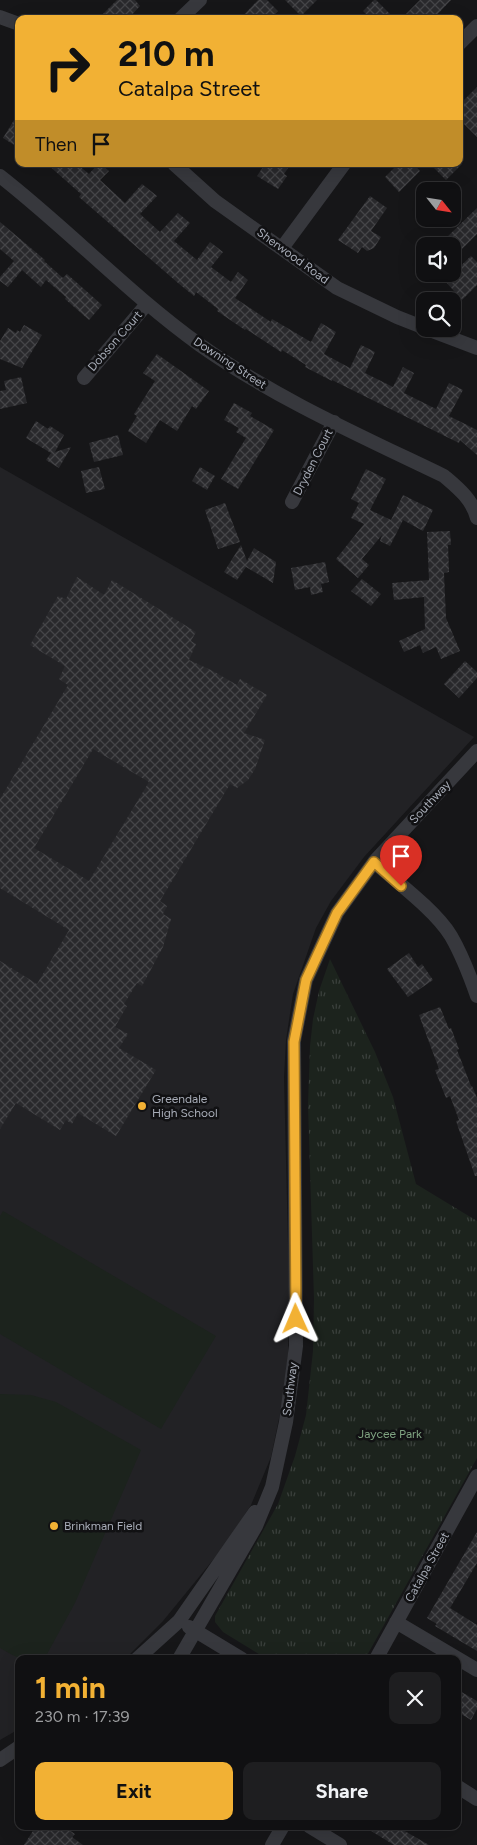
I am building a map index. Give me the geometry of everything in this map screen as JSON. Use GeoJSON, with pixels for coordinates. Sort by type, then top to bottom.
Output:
{"type":"FeatureCollection","features":[{"type":"Feature","properties":{"kind":"street"},"geometry":{"type":"LineString","coordinates":[[184,15],[200,0]]}},
{"type":"Feature","properties":{"kind":"street"},"geometry":{"type":"LineString","coordinates":[[0,17],[15,23]]}},
{"type":"Feature","properties":{"kind":"street"},"geometry":{"type":"LineString","coordinates":[[463,40],[477,26]]}},
{"type":"Feature","properties":{"kind":"street","name":"Sherwood Road"},"geometry":{"type":"LineString","coordinates":[[177,167],[215,201],[337,288],[416,324]]}},
{"type":"Feature","properties":{"kind":"street"},"geometry":{"type":"LineString","coordinates":[[282,248],[342,167]]}},
{"type":"Feature","properties":{"kind":"street","name":"Downing Street"},"geometry":{"type":"LineString","coordinates":[[0,176],[147,304],[200,345],[252,379],[444,476],[463,492],[474,508],[477,518]]}},
{"type":"Feature","properties":{"kind":"street","name":"Dobson Court"},"geometry":{"type":"LineString","coordinates":[[84,378],[147,304]]}},
{"type":"Feature","properties":{"kind":"street","name":"Sherwood Road"},"geometry":{"type":"LineString","coordinates":[[449,337],[477,348]]}},
{"type":"Feature","properties":{"kind":"street","name":"Dryden Court"},"geometry":{"type":"LineString","coordinates":[[292,502],[334,422]]}},
{"type":"Feature","properties":{"kind":"street","name":"Southway"},"geometry":{"type":"LineString","coordinates":[[181,1655],[256,1526],[272,1487],[286,1422],[296,1346],[294,1042],[306,980],[337,913],[374,862],[477,751]]}},
{"type":"Feature","properties":{"kind":"street"},"geometry":{"type":"LineString","coordinates":[[374,862],[430,911],[451,936],[473,970],[477,996]]}},
{"type":"Feature","properties":{"kind":"street","name":"Catalpa Street"},"geometry":{"type":"LineString","coordinates":[[378,1655],[396,1622],[472,1497],[477,1476]]}},
{"type":"Feature","properties":{"kind":"street","name":"Southway"},"geometry":{"type":"LineString","coordinates":[[141,1655],[179,1621],[272,1487]]}},
{"type":"Feature","properties":{"kind":"street"},"geometry":{"type":"LineString","coordinates":[[179,1621],[235,1655]]}},
{"type":"Feature","properties":{"kind":"street"},"geometry":{"type":"LineString","coordinates":[[396,1622],[452,1655]]}},
{"type":"Feature","properties":{"kind":"street"},"geometry":{"type":"LineString","coordinates":[[461,1661],[477,1670]]}},
{"type":"Feature","properties":{"kind":"street"},"geometry":{"type":"LineString","coordinates":[[0,1760],[15,1750]]}},
{"type":"Feature","properties":{"kind":"street"},"geometry":{"type":"LineString","coordinates":[[461,1789],[477,1799]]}},
{"type":"Feature","properties":{"kind":"street"},"geometry":{"type":"LineString","coordinates":[[272,1845],[281,1830]]}},
{"type":"Feature","properties":{"kind":"street"},"geometry":{"type":"LineString","coordinates":[[315,1830],[340,1845]]}},
{"type":"Feature","properties":{"kind":"shaded area","name":"Greendale High School"},"geometry":{"type":"Polygon","coordinates":[[[0,467],[474,737],[364,857],[331,901],[316,928],[293,994],[286,1040],[284,1077],[289,1286],[288,1355],[282,1404],[271,1457],[251,1505],[226,1544],[163,1621],[129,1655],[15,1655],[15,1731],[0,1740],[0,467]]]}},
{"type":"Feature","properties":{"kind":"green space","name":"Jaycee Park"},"geometry":{"type":"Polygon","coordinates":[[[330,959],[375,1052],[393,1097],[416,1184],[477,1221],[477,1458],[367,1655],[260,1655],[223,1632],[215,1622],[215,1616],[278,1504],[295,1456],[306,1415],[313,1351],[314,1299],[308,1105],[310,1046],[319,991],[330,959]]]}},
{"type":"Feature","properties":{"kind":"green space"},"geometry":{"type":"Polygon","coordinates":[[[3,1211],[216,1336],[161,1429],[0,1334],[0,1216],[3,1211]]]}},
{"type":"Feature","properties":{"kind":"green space","name":"Brinkman Field"},"geometry":{"type":"Polygon","coordinates":[[[0,1394],[31,1395],[56,1402],[141,1450],[75,1603],[47,1655],[15,1656],[0,1648],[0,1394]]]}},
{"type":"Feature","properties":{"kind":"building"},"geometry":{"type":"Polygon","coordinates":[[[117,0],[135,0],[140,6],[132,15],[102,15],[117,0]]]}},
{"type":"Feature","properties":{"kind":"building"},"geometry":{"type":"Polygon","coordinates":[[[258,0],[267,0],[278,11],[274,15],[244,15],[258,0]]]}},
{"type":"Feature","properties":{"kind":"building"},"geometry":{"type":"Polygon","coordinates":[[[285,0],[317,0],[302,15],[285,0]]]}},
{"type":"Feature","properties":{"kind":"building"},"geometry":{"type":"Polygon","coordinates":[[[376,0],[391,15],[367,15],[363,11],[376,0]]]}},
{"type":"Feature","properties":{"kind":"building"},"geometry":{"type":"Polygon","coordinates":[[[420,0],[451,0],[437,15],[405,15],[420,0]]]}},
{"type":"Feature","properties":{"kind":"building"},"geometry":{"type":"Polygon","coordinates":[[[477,87],[477,137],[463,123],[463,101],[477,87]]]}},
{"type":"Feature","properties":{"kind":"building"},"geometry":{"type":"Polygon","coordinates":[[[15,118],[15,146],[3,138],[15,118]]]}},
{"type":"Feature","properties":{"kind":"building"},"geometry":{"type":"Polygon","coordinates":[[[50,167],[81,167],[89,174],[95,167],[104,167],[109,171],[100,180],[125,203],[142,184],[157,196],[140,214],[160,232],[178,213],[190,223],[174,241],[197,260],[210,242],[223,252],[211,267],[231,282],[238,272],[248,280],[235,298],[271,322],[272,319],[311,342],[321,323],[336,332],[324,354],[350,368],[361,345],[375,352],[365,373],[393,387],[403,367],[414,373],[404,393],[436,409],[449,383],[463,390],[449,416],[477,430],[477,455],[460,440],[459,443],[332,381],[305,367],[306,365],[282,350],[281,352],[245,330],[217,311],[218,309],[196,292],[194,296],[178,283],[79,197],[81,194],[50,167]]]}},
{"type":"Feature","properties":{"kind":"building"},"geometry":{"type":"Polygon","coordinates":[[[263,167],[289,167],[284,174],[287,176],[278,189],[257,176],[263,167]]]}},
{"type":"Feature","properties":{"kind":"building"},"geometry":{"type":"Polygon","coordinates":[[[395,167],[416,167],[420,171],[399,192],[385,177],[395,167]]]}},
{"type":"Feature","properties":{"kind":"building"},"geometry":{"type":"Polygon","coordinates":[[[433,167],[459,167],[446,180],[433,167]]]}},
{"type":"Feature","properties":{"kind":"building"},"geometry":{"type":"Polygon","coordinates":[[[370,196],[387,208],[371,231],[381,237],[374,248],[367,251],[362,247],[358,253],[338,240],[370,196]]]}},
{"type":"Feature","properties":{"kind":"building"},"geometry":{"type":"Polygon","coordinates":[[[477,208],[477,234],[461,250],[461,237],[447,237],[456,228],[461,228],[461,223],[477,208]]]}},
{"type":"Feature","properties":{"kind":"building"},"geometry":{"type":"Polygon","coordinates":[[[0,222],[63,278],[67,274],[102,305],[89,320],[46,280],[41,287],[22,270],[8,287],[0,281],[0,277],[14,261],[0,249],[0,222]]]}},
{"type":"Feature","properties":{"kind":"building"},"geometry":{"type":"Polygon","coordinates":[[[471,256],[477,262],[477,285],[462,300],[461,292],[455,292],[446,282],[461,282],[461,266],[471,256]]]}},
{"type":"Feature","properties":{"kind":"building"},"geometry":{"type":"Polygon","coordinates":[[[24,325],[42,335],[22,368],[0,359],[0,341],[8,328],[16,333],[17,330],[20,332],[24,325]]]}},
{"type":"Feature","properties":{"kind":"building"},"geometry":{"type":"Polygon","coordinates":[[[157,354],[209,391],[196,409],[192,406],[177,431],[160,420],[146,443],[128,431],[137,416],[134,414],[155,381],[143,373],[157,354]]]}},
{"type":"Feature","properties":{"kind":"building"},"geometry":{"type":"Polygon","coordinates":[[[21,377],[27,403],[0,409],[0,391],[6,390],[4,381],[21,377]]]}},
{"type":"Feature","properties":{"kind":"building"},"geometry":{"type":"Polygon","coordinates":[[[234,403],[252,413],[250,416],[274,430],[238,489],[221,479],[246,438],[236,432],[239,428],[224,420],[234,403]]]}},
{"type":"Feature","properties":{"kind":"building"},"geometry":{"type":"Polygon","coordinates":[[[36,421],[48,429],[50,426],[64,435],[55,452],[71,447],[59,468],[46,460],[51,453],[26,438],[36,421]]]}},
{"type":"Feature","properties":{"kind":"building"},"geometry":{"type":"Polygon","coordinates":[[[118,435],[123,455],[94,462],[89,443],[118,435]]]}},
{"type":"Feature","properties":{"kind":"building"},"geometry":{"type":"Polygon","coordinates":[[[99,467],[105,489],[86,493],[81,471],[99,467]]]}},
{"type":"Feature","properties":{"kind":"building"},"geometry":{"type":"Polygon","coordinates":[[[200,467],[215,476],[207,490],[192,481],[200,467]]]}},
{"type":"Feature","properties":{"kind":"building"},"geometry":{"type":"Polygon","coordinates":[[[366,469],[386,479],[370,510],[391,520],[403,495],[433,510],[423,531],[403,520],[390,546],[380,541],[382,535],[362,559],[369,565],[358,578],[336,559],[364,524],[351,518],[359,503],[351,499],[366,469]]]}},
{"type":"Feature","properties":{"kind":"building"},"geometry":{"type":"Polygon","coordinates":[[[225,503],[240,542],[218,549],[205,510],[225,503]]]}},
{"type":"Feature","properties":{"kind":"building"},"geometry":{"type":"Polygon","coordinates":[[[450,531],[451,545],[448,545],[449,572],[444,573],[446,618],[460,651],[441,659],[436,647],[423,653],[420,645],[404,652],[399,641],[425,629],[424,597],[394,600],[392,583],[429,580],[427,532],[450,531]]]}},
{"type":"Feature","properties":{"kind":"building"},"geometry":{"type":"Polygon","coordinates":[[[241,545],[247,561],[254,548],[276,562],[273,583],[246,567],[237,580],[224,572],[241,545]]]}},
{"type":"Feature","properties":{"kind":"building"},"geometry":{"type":"Polygon","coordinates":[[[325,562],[329,582],[321,584],[323,592],[311,595],[310,587],[295,590],[291,568],[325,562]]]}},
{"type":"Feature","properties":{"kind":"building"},"geometry":{"type":"Polygon","coordinates":[[[77,577],[104,595],[112,580],[196,632],[191,641],[196,644],[189,660],[237,685],[240,679],[267,695],[244,733],[265,740],[255,769],[248,780],[237,788],[230,784],[160,901],[167,906],[163,914],[171,919],[163,947],[142,986],[137,983],[124,1004],[127,1006],[115,1027],[128,1034],[119,1048],[156,1070],[116,1136],[78,1113],[72,1124],[66,1120],[60,1130],[16,1103],[0,1129],[0,961],[37,984],[69,930],[0,888],[0,799],[68,685],[59,679],[65,666],[30,645],[58,596],[66,599],[77,577]],[[93,749],[34,848],[89,881],[149,782],[93,749]]]}},
{"type":"Feature","properties":{"kind":"building"},"geometry":{"type":"Polygon","coordinates":[[[362,579],[381,594],[371,606],[351,591],[362,579]]]}},
{"type":"Feature","properties":{"kind":"building"},"geometry":{"type":"Polygon","coordinates":[[[465,661],[477,672],[477,678],[459,698],[444,684],[465,661]]]}},
{"type":"Feature","properties":{"kind":"building"},"geometry":{"type":"Polygon","coordinates":[[[409,953],[418,967],[422,964],[433,980],[408,997],[387,969],[409,953]]]}},
{"type":"Feature","properties":{"kind":"building"},"geometry":{"type":"Polygon","coordinates":[[[440,1007],[449,1029],[451,1028],[459,1049],[457,1050],[477,1098],[477,1176],[475,1176],[456,1121],[459,1120],[450,1096],[446,1098],[435,1070],[439,1069],[419,1015],[440,1007]]]}},
{"type":"Feature","properties":{"kind":"building"},"geometry":{"type":"Polygon","coordinates":[[[477,1532],[477,1563],[450,1608],[477,1625],[477,1651],[435,1626],[437,1624],[427,1618],[477,1532]]]}},
{"type":"Feature","properties":{"kind":"building"},"geometry":{"type":"Polygon","coordinates":[[[461,1692],[477,1701],[477,1709],[471,1720],[461,1714],[461,1692]]]}},
{"type":"Feature","properties":{"kind":"building"},"geometry":{"type":"Polygon","coordinates":[[[33,1830],[69,1830],[75,1834],[72,1837],[83,1845],[24,1845],[33,1830]]]}},
{"type":"Feature","properties":{"kind":"building"},"geometry":{"type":"Polygon","coordinates":[[[370,1830],[403,1830],[429,1845],[394,1845],[370,1830]]]}},
{"type":"Feature","properties":{"kind":"place","name":"Greendale High School"},"geometry":{"type":"Point","coordinates":[142,1106]}},
{"type":"Feature","properties":{"kind":"place","name":"Brinkman Field"},"geometry":{"type":"Point","coordinates":[54,1526]}},
{"type":"Feature","properties":{"kind":"route"},"geometry":{"type":"LineString","coordinates":[[296,1319],[294,1042],[306,980],[337,913],[374,862],[401,886]]}}]}
